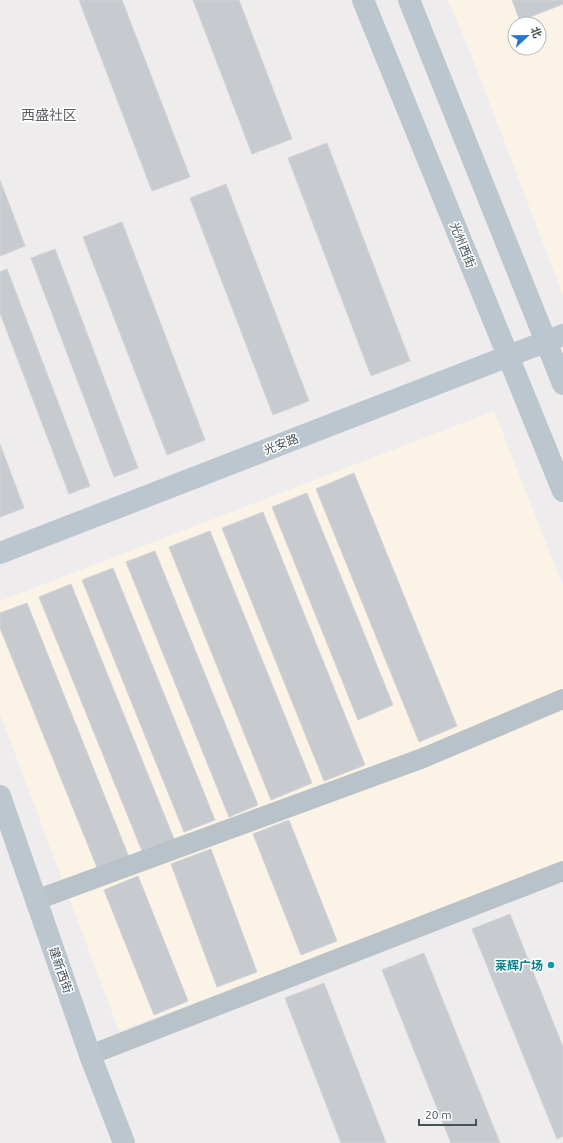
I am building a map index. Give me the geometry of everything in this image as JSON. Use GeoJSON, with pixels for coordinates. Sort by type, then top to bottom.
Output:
{"type":"FeatureCollection","features":[{"type":"Feature","properties":{"kind":"street","name":"光州西街"},"geometry":{"type":"LineString","coordinates":[[362,0],[563,491]]}},
{"type":"Feature","properties":{"kind":"street"},"geometry":{"type":"LineString","coordinates":[[409,0],[554,338],[563,384]]}},
{"type":"Feature","properties":{"kind":"street","name":"光安路"},"geometry":{"type":"LineString","coordinates":[[0,553],[554,338]]}},
{"type":"Feature","properties":{"kind":"street"},"geometry":{"type":"LineString","coordinates":[[36,900],[423,758],[563,699]]}},
{"type":"Feature","properties":{"kind":"street","name":"建新西街"},"geometry":{"type":"LineString","coordinates":[[0,796],[90,1055],[124,1143]]}},
{"type":"Feature","properties":{"kind":"street"},"geometry":{"type":"LineString","coordinates":[[90,1055],[563,871]]}},
{"type":"Feature","properties":{"kind":"shaded area"},"geometry":{"type":"Polygon","coordinates":[[[448,0],[563,0],[563,295],[471,54],[448,0]]]}},
{"type":"Feature","properties":{"kind":"shaded area"},"geometry":{"type":"Polygon","coordinates":[[[494,411],[563,586],[563,864],[119,1031],[0,714],[0,601],[494,411]]]}},
{"type":"Feature","properties":{"kind":"building"},"geometry":{"type":"Polygon","coordinates":[[[79,0],[122,0],[190,177],[152,191],[79,0]]]}},
{"type":"Feature","properties":{"kind":"building"},"geometry":{"type":"Polygon","coordinates":[[[193,0],[239,0],[292,139],[252,154],[193,0]]]}},
{"type":"Feature","properties":{"kind":"building"},"geometry":{"type":"Polygon","coordinates":[[[512,0],[563,0],[563,4],[533,16],[518,16],[512,0]]]}},
{"type":"Feature","properties":{"kind":"building"},"geometry":{"type":"Polygon","coordinates":[[[327,143],[410,361],[371,376],[288,158],[327,143]]]}},
{"type":"Feature","properties":{"kind":"building"},"geometry":{"type":"Polygon","coordinates":[[[0,180],[25,246],[0,256],[0,180]]]}},
{"type":"Feature","properties":{"kind":"building"},"geometry":{"type":"Polygon","coordinates":[[[226,184],[309,401],[273,415],[190,198],[226,184]]]}},
{"type":"Feature","properties":{"kind":"building"},"geometry":{"type":"Polygon","coordinates":[[[122,222],[205,440],[167,455],[83,237],[122,222]]]}},
{"type":"Feature","properties":{"kind":"building"},"geometry":{"type":"Polygon","coordinates":[[[55,249],[138,468],[114,477],[31,258],[55,249]]]}},
{"type":"Feature","properties":{"kind":"building"},"geometry":{"type":"Polygon","coordinates":[[[7,269],[90,486],[69,494],[0,313],[0,272],[7,269]]]}},
{"type":"Feature","properties":{"kind":"building"},"geometry":{"type":"Polygon","coordinates":[[[0,444],[24,508],[0,517],[0,444]]]}},
{"type":"Feature","properties":{"kind":"building"},"geometry":{"type":"Polygon","coordinates":[[[354,473],[457,726],[419,742],[316,489],[354,473]]]}},
{"type":"Feature","properties":{"kind":"building"},"geometry":{"type":"Polygon","coordinates":[[[307,493],[393,705],[358,720],[272,507],[307,493]]]}},
{"type":"Feature","properties":{"kind":"building"},"geometry":{"type":"Polygon","coordinates":[[[263,512],[365,765],[324,781],[222,528],[263,512]]]}},
{"type":"Feature","properties":{"kind":"building"},"geometry":{"type":"Polygon","coordinates":[[[210,531],[312,783],[271,800],[169,547],[210,531]]]}},
{"type":"Feature","properties":{"kind":"building"},"geometry":{"type":"Polygon","coordinates":[[[155,551],[258,805],[229,817],[126,562],[155,551]]]}},
{"type":"Feature","properties":{"kind":"building"},"geometry":{"type":"Polygon","coordinates":[[[113,568],[215,820],[184,832],[82,580],[113,568]]]}},
{"type":"Feature","properties":{"kind":"building"},"geometry":{"type":"Polygon","coordinates":[[[71,584],[174,839],[142,851],[39,597],[71,584]]]}},
{"type":"Feature","properties":{"kind":"building"},"geometry":{"type":"Polygon","coordinates":[[[27,603],[129,857],[98,870],[0,628],[0,613],[27,603]]]}},
{"type":"Feature","properties":{"kind":"building"},"geometry":{"type":"Polygon","coordinates":[[[289,820],[337,941],[301,955],[253,834],[289,820]]]}},
{"type":"Feature","properties":{"kind":"building"},"geometry":{"type":"Polygon","coordinates":[[[211,849],[257,972],[217,987],[171,864],[211,849]]]}},
{"type":"Feature","properties":{"kind":"building"},"geometry":{"type":"Polygon","coordinates":[[[138,876],[188,1001],[154,1015],[104,890],[138,876]]]}},
{"type":"Feature","properties":{"kind":"building"},"geometry":{"type":"Polygon","coordinates":[[[510,914],[563,1047],[563,1136],[557,1139],[472,929],[510,914]]]}},
{"type":"Feature","properties":{"kind":"building"},"geometry":{"type":"Polygon","coordinates":[[[424,953],[500,1143],[451,1143],[382,970],[424,953]]]}},
{"type":"Feature","properties":{"kind":"building"},"geometry":{"type":"Polygon","coordinates":[[[324,983],[386,1143],[341,1143],[285,998],[324,983]]]}},
{"type":"Feature","properties":{"kind":"place","name":"莱辉广场"},"geometry":{"type":"Point","coordinates":[551,965]}},
{"type":"Feature","properties":{"kind":"district","name":"西盛社区"},"geometry":{"type":"Point","coordinates":[49,115]}}]}
